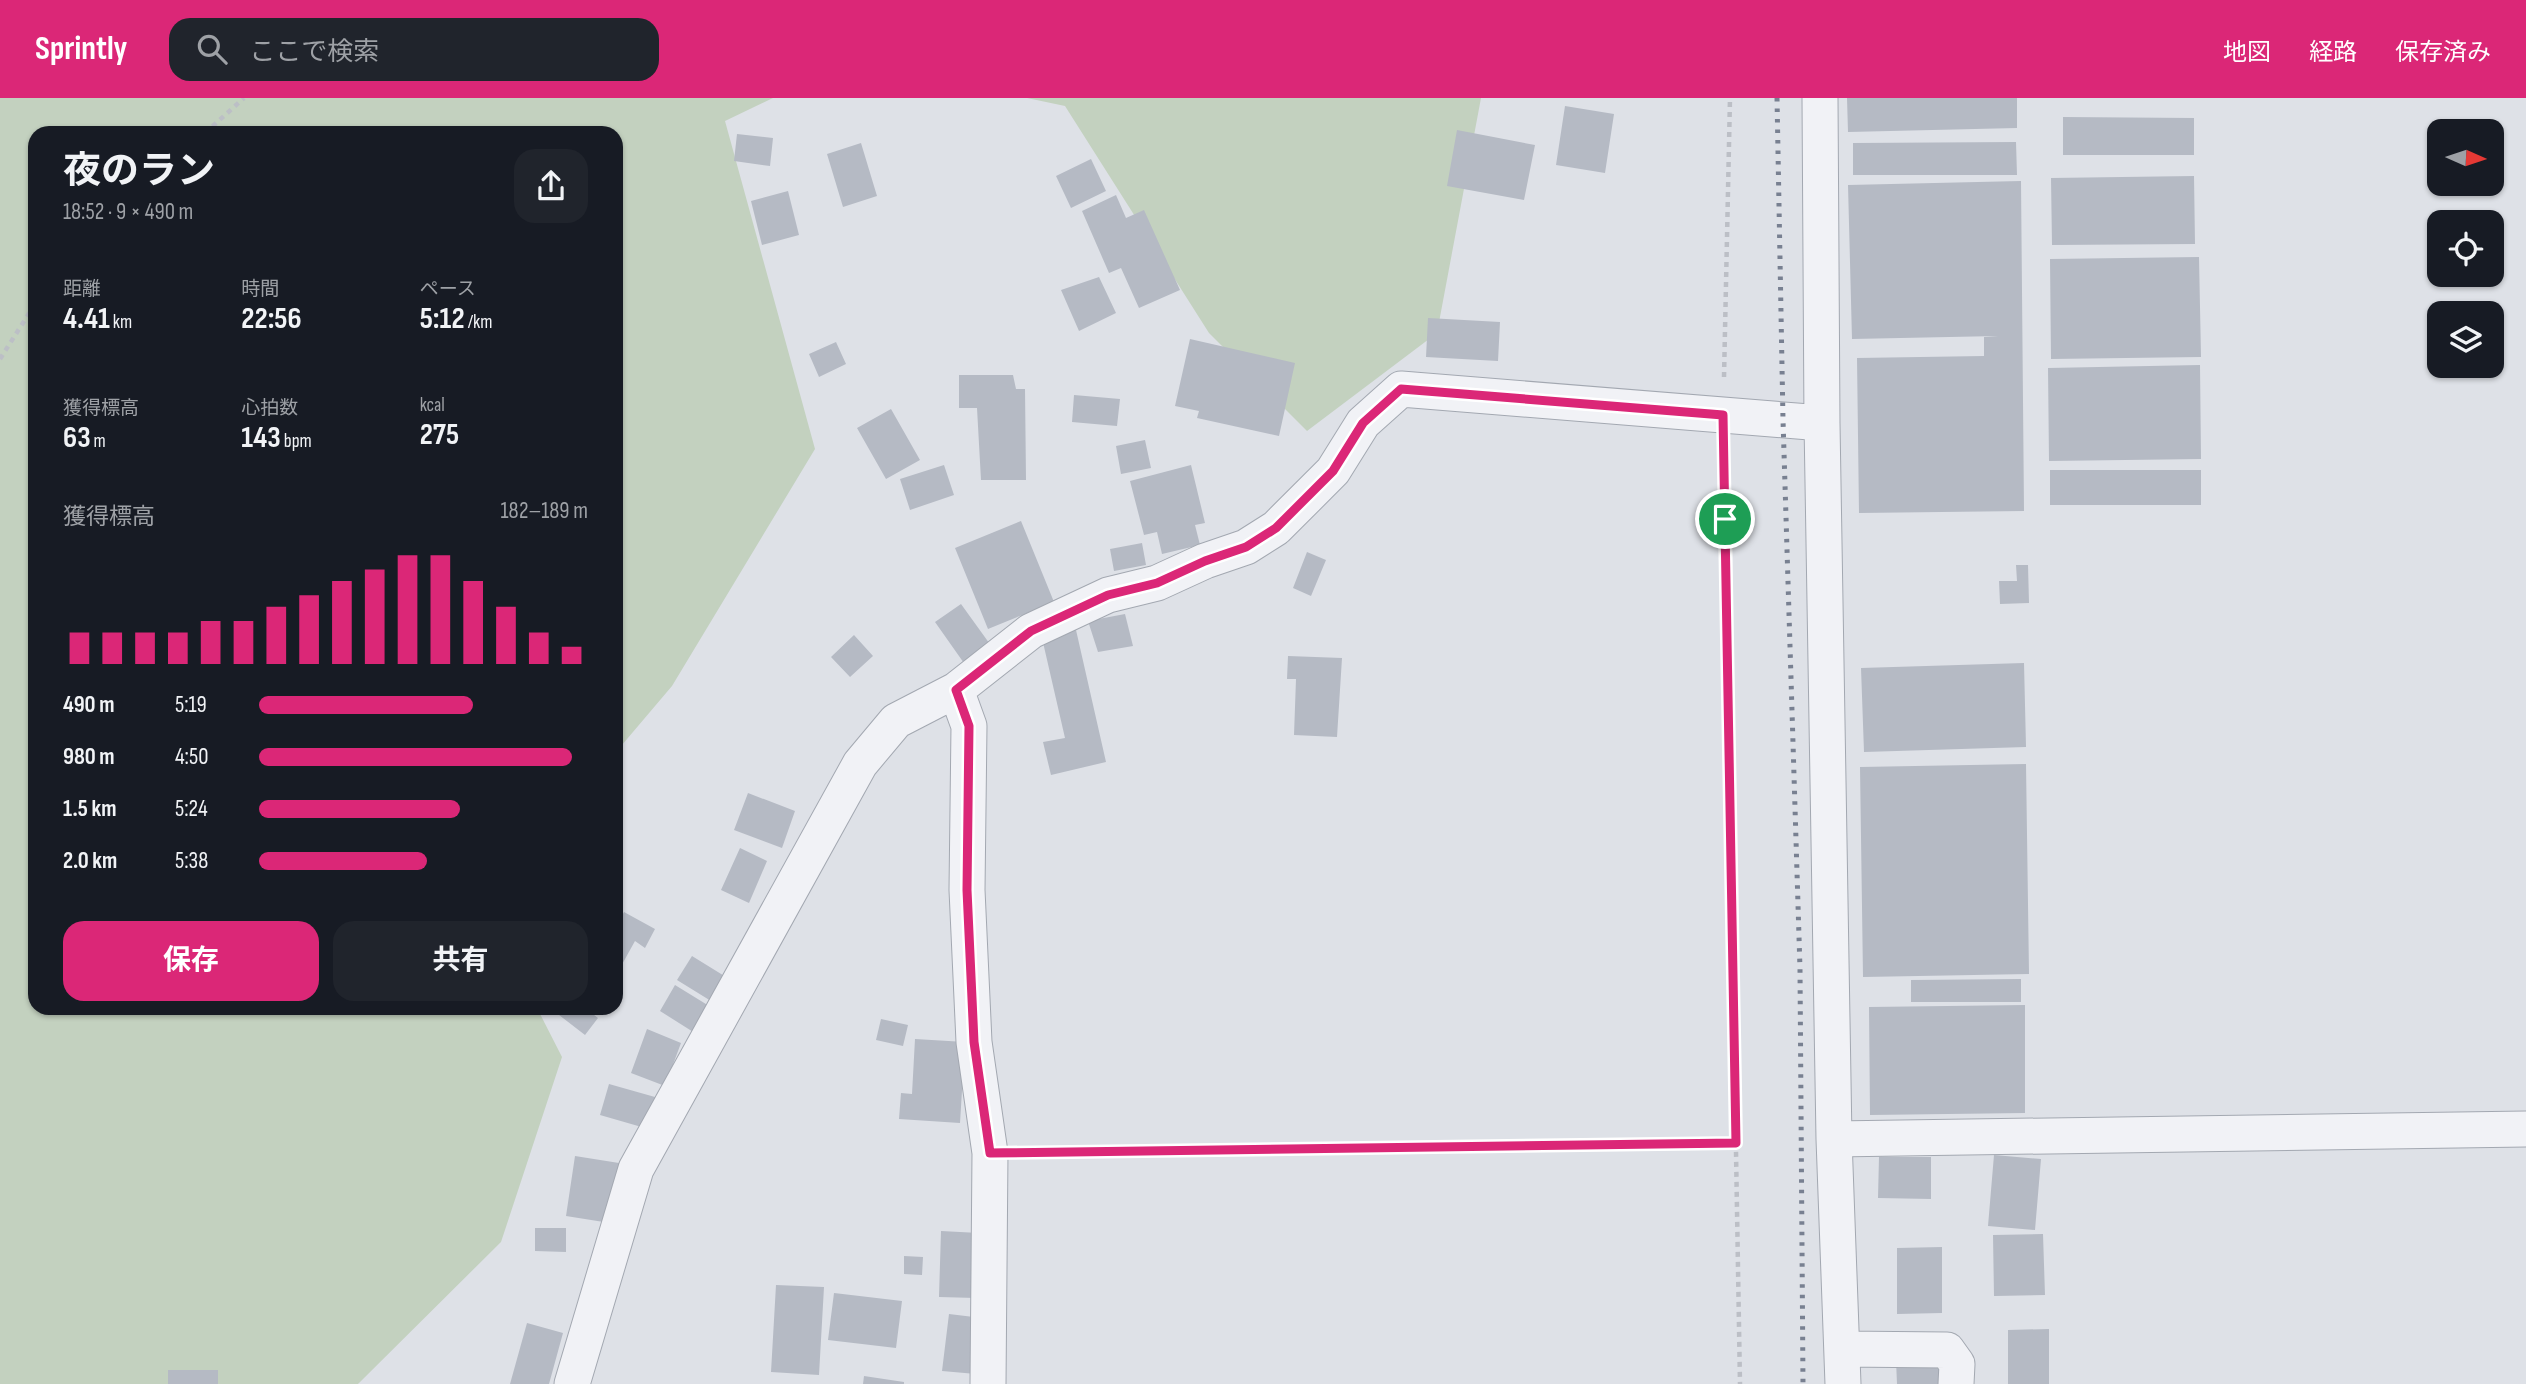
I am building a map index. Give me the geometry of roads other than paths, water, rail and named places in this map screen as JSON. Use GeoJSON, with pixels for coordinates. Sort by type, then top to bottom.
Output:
{"type":"FeatureCollection","features":[{"type":"Feature","properties":{"kind":"street"},"geometry":{"type":"LineString","coordinates":[[1820,98],[1822,423],[1834,1139],[1843,1384]]}},
{"type":"Feature","properties":{"kind":"street"},"geometry":{"type":"LineString","coordinates":[[572,1384],[636,1169],[860,764],[896,721],[956,690],[1031,631],[1108,595],[1157,583],[1205,561],[1246,547],[1276,528],[1333,471],[1363,423],[1401,389],[1822,423]]}},
{"type":"Feature","properties":{"kind":"street"},"geometry":{"type":"LineString","coordinates":[[956,690],[969,726],[968,904],[974,1042],[990,1153],[988,1384]]}},
{"type":"Feature","properties":{"kind":"street"},"geometry":{"type":"LineString","coordinates":[[1834,1139],[2526,1129]]}},
{"type":"Feature","properties":{"kind":"street"},"geometry":{"type":"LineString","coordinates":[[1843,1349],[1947,1350],[1957,1364],[1956,1384]]}},
{"type":"Feature","properties":{"kind":"railway"},"geometry":{"type":"LineString","coordinates":[[1777,98],[1783,420],[1800,969],[1803,1384]]}}]}
